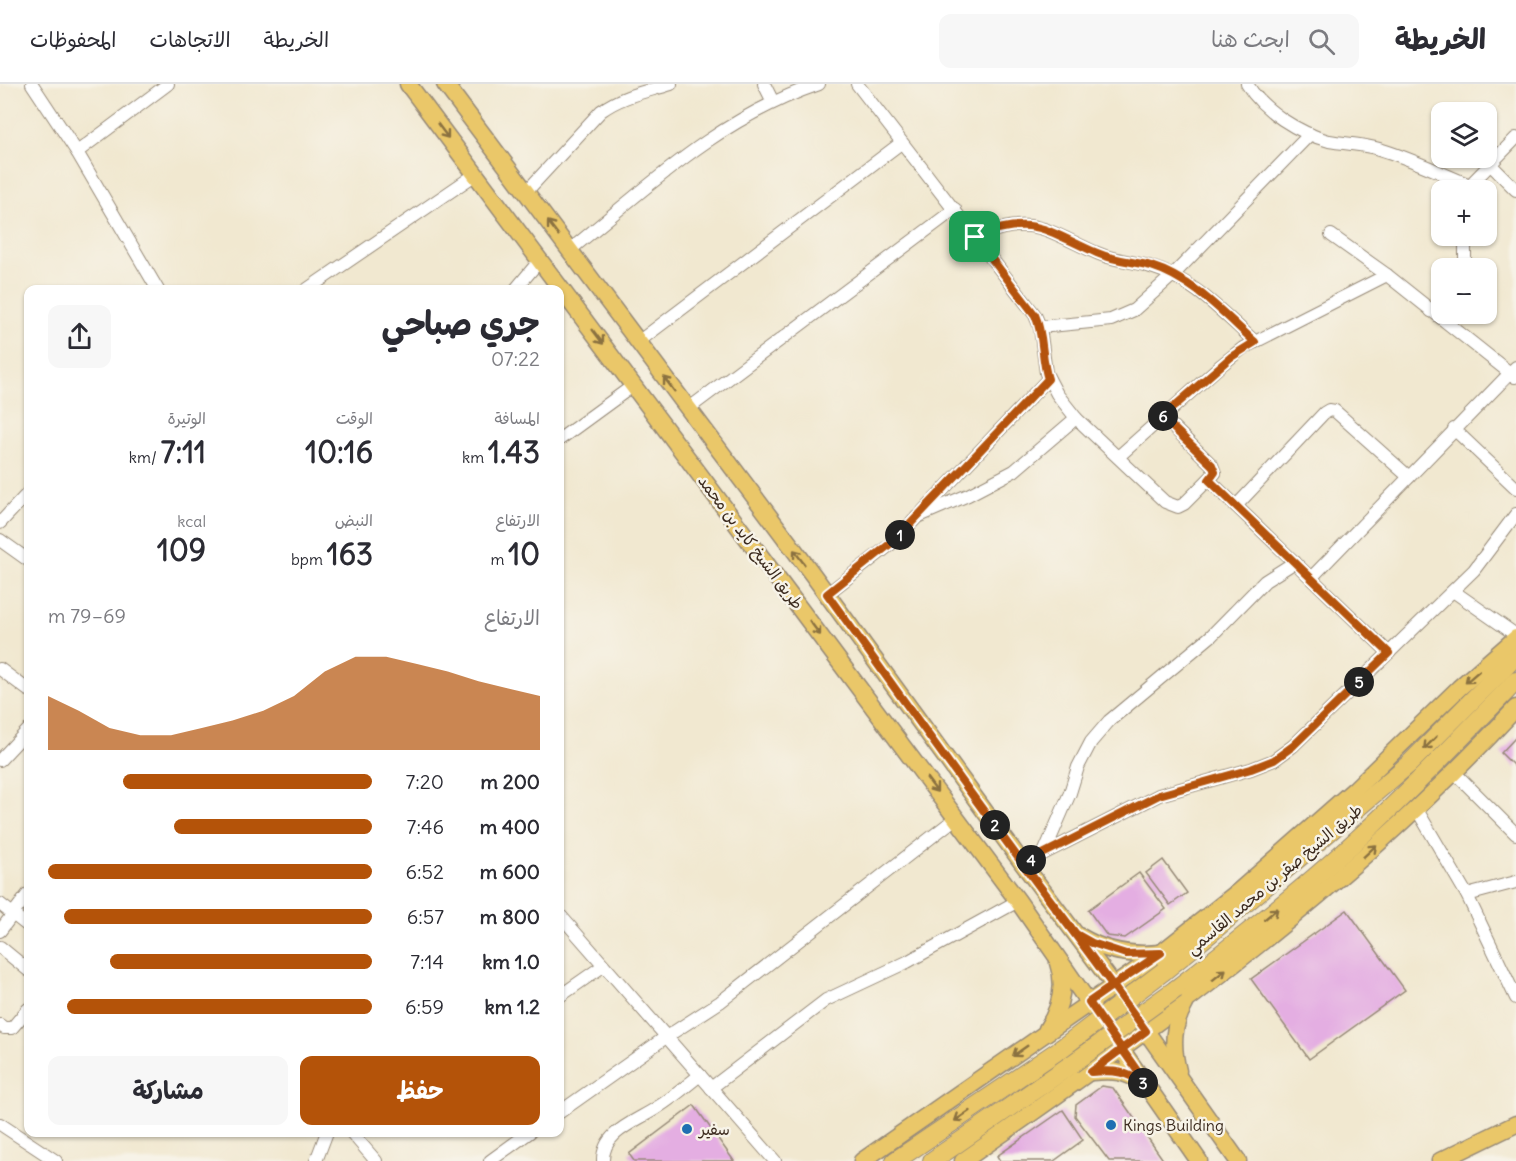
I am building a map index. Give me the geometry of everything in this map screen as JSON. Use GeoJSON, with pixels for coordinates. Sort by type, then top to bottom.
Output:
{"type":"FeatureCollection","features":[{"type":"Feature","properties":{"kind":"highway","name":"طريق الشيخ صقر بن محمد القاسمي"},"geometry":{"type":"LineString","coordinates":[[895,1161],[1062,1048],[1162,962],[1221,925],[1409,764],[1516,657]]}},
{"type":"Feature","properties":{"kind":"highway","name":"طريق الشيخ صقر بن محمد القاسمي"},"geometry":{"type":"LineString","coordinates":[[932,1161],[1072,1064],[1181,995],[1260,923],[1332,862],[1440,760],[1516,681]]}},
{"type":"Feature","properties":{"kind":"main road","name":"طريق الشيخ كايد بن محمد"},"geometry":{"type":"LineString","coordinates":[[408,84],[559,285]]}},
{"type":"Feature","properties":{"kind":"main road","name":"طريق الشيخ كايد بن محمد"},"geometry":{"type":"LineString","coordinates":[[445,84],[827,594],[1076,934],[1234,1155],[1247,1161]]}},
{"type":"Feature","properties":{"kind":"main road"},"geometry":{"type":"LineString","coordinates":[[574,305],[596,287]]}},
{"type":"Feature","properties":{"kind":"main road","name":"طريق الشيخ كايد بن محمد"},"geometry":{"type":"LineString","coordinates":[[564,292],[1018,901],[1199,1161]]}},
{"type":"Feature","properties":{"kind":"main road"},"geometry":{"type":"LineString","coordinates":[[862,1161],[1113,985],[1162,962],[1355,789],[1459,688],[1516,637]]}},
{"type":"Feature","properties":{"kind":"main road"},"geometry":{"type":"LineString","coordinates":[[963,1161],[1146,1031],[1181,995],[1347,872],[1416,808],[1457,774],[1516,708]]}},
{"type":"Feature","properties":{"kind":"main road"},"geometry":{"type":"LineString","coordinates":[[1076,934],[1100,947],[1162,962]]}},
{"type":"Feature","properties":{"kind":"main road"},"geometry":{"type":"LineString","coordinates":[[1044,1035],[1058,1010],[1061,996],[1062,983],[1056,956]]}},
{"type":"Feature","properties":{"kind":"main road"},"geometry":{"type":"LineString","coordinates":[[1179,1078],[1173,1048],[1181,995]]}},
{"type":"Feature","properties":{"kind":"main road"},"geometry":{"type":"LineString","coordinates":[[1091,1072],[1113,1070],[1134,1077],[1147,1085]]}},
{"type":"Feature","properties":{"kind":"main road"},"geometry":{"type":"LineString","coordinates":[[1440,1161],[1516,1124]]}},
{"type":"Feature","properties":{"kind":"street"},"geometry":{"type":"LineString","coordinates":[[32,84],[77,152],[155,285]]}},
{"type":"Feature","properties":{"kind":"street"},"geometry":{"type":"LineString","coordinates":[[77,152],[168,84]]}},
{"type":"Feature","properties":{"kind":"street"},"geometry":{"type":"LineString","coordinates":[[526,192],[601,111],[614,101],[633,93],[671,84]]}},
{"type":"Feature","properties":{"kind":"street"},"geometry":{"type":"LineString","coordinates":[[764,84],[773,102]]}},
{"type":"Feature","properties":{"kind":"street"},"geometry":{"type":"LineString","coordinates":[[570,250],[719,131],[773,102],[819,84]]}},
{"type":"Feature","properties":{"kind":"street"},"geometry":{"type":"LineString","coordinates":[[856,84],[1027,303],[1041,327],[1043,357],[1048,379],[1057,394],[1076,418],[1165,502],[1178,507],[1184,504],[1215,472],[1212,465],[1162,417]]}},
{"type":"Feature","properties":{"kind":"street"},"geometry":{"type":"LineString","coordinates":[[1247,84],[1252,93],[1270,110],[1310,134],[1332,141],[1378,149],[1407,159],[1451,180]]}},
{"type":"Feature","properties":{"kind":"street"},"geometry":{"type":"LineString","coordinates":[[1041,327],[1099,322],[1123,316],[1144,302],[1310,134]]}},
{"type":"Feature","properties":{"kind":"street"},"geometry":{"type":"LineString","coordinates":[[1497,157],[1516,138]]}},
{"type":"Feature","properties":{"kind":"street"},"geometry":{"type":"LineString","coordinates":[[638,342],[902,143]]}},
{"type":"Feature","properties":{"kind":"street"},"geometry":{"type":"LineString","coordinates":[[1475,180],[1486,168]]}},
{"type":"Feature","properties":{"kind":"street"},"geometry":{"type":"LineString","coordinates":[[1494,168],[1516,190]]}},
{"type":"Feature","properties":{"kind":"street"},"geometry":{"type":"LineString","coordinates":[[313,285],[476,174]]}},
{"type":"Feature","properties":{"kind":"street"},"geometry":{"type":"LineString","coordinates":[[688,409],[955,209]]}},
{"type":"Feature","properties":{"kind":"street"},"geometry":{"type":"LineString","coordinates":[[975,237],[1012,226],[1032,226],[1051,230],[1110,258],[1150,266],[1173,275],[1211,302],[1255,342]]}},
{"type":"Feature","properties":{"kind":"street"},"geometry":{"type":"LineString","coordinates":[[1331,235],[1387,275],[1431,311]]}},
{"type":"Feature","properties":{"kind":"street"},"geometry":{"type":"LineString","coordinates":[[519,285],[540,260]]}},
{"type":"Feature","properties":{"kind":"street"},"geometry":{"type":"LineString","coordinates":[[1118,457],[1231,357],[1255,342],[1387,275]]}},
{"type":"Feature","properties":{"kind":"street"},"geometry":{"type":"LineString","coordinates":[[1311,578],[1454,429],[1514,372],[1449,324]]}},
{"type":"Feature","properties":{"kind":"street"},"geometry":{"type":"LineString","coordinates":[[827,594],[895,540],[1048,379]]}},
{"type":"Feature","properties":{"kind":"street"},"geometry":{"type":"LineString","coordinates":[[564,436],[634,385]]}},
{"type":"Feature","properties":{"kind":"street"},"geometry":{"type":"LineString","coordinates":[[1236,506],[1329,410],[1335,411],[1409,477]]}},
{"type":"Feature","properties":{"kind":"street"},"geometry":{"type":"LineString","coordinates":[[917,517],[968,495],[1014,471],[1076,418]]}},
{"type":"Feature","properties":{"kind":"street"},"geometry":{"type":"LineString","coordinates":[[1454,429],[1516,488]]}},
{"type":"Feature","properties":{"kind":"street"},"geometry":{"type":"LineString","coordinates":[[1209,480],[1389,653]]}},
{"type":"Feature","properties":{"kind":"street"},"geometry":{"type":"LineString","coordinates":[[0,523],[24,497]]}},
{"type":"Feature","properties":{"kind":"street"},"geometry":{"type":"LineString","coordinates":[[1023,864],[1159,795],[1251,769],[1274,760],[1293,746],[1474,570],[1516,514]]}},
{"type":"Feature","properties":{"kind":"street"},"geometry":{"type":"LineString","coordinates":[[0,540],[24,557]]}},
{"type":"Feature","properties":{"kind":"street"},"geometry":{"type":"LineString","coordinates":[[1044,853],[1070,793],[1078,767],[1091,742],[1108,721],[1211,636],[1265,581],[1295,562]]}},
{"type":"Feature","properties":{"kind":"street"},"geometry":{"type":"LineString","coordinates":[[1453,591],[1516,637]]}},
{"type":"Feature","properties":{"kind":"street"},"geometry":{"type":"LineString","coordinates":[[0,669],[24,687]]}},
{"type":"Feature","properties":{"kind":"street"},"geometry":{"type":"LineString","coordinates":[[1516,718],[1457,774],[1516,834]]}},
{"type":"Feature","properties":{"kind":"street"},"geometry":{"type":"LineString","coordinates":[[0,760],[24,734]]}},
{"type":"Feature","properties":{"kind":"street"},"geometry":{"type":"LineString","coordinates":[[1416,808],[1467,895],[1516,998]]}},
{"type":"Feature","properties":{"kind":"street"},"geometry":{"type":"LineString","coordinates":[[564,1109],[720,1002],[956,818]]}},
{"type":"Feature","properties":{"kind":"street"},"geometry":{"type":"LineString","coordinates":[[1467,895],[1516,882]]}},
{"type":"Feature","properties":{"kind":"street"},"geometry":{"type":"LineString","coordinates":[[0,931],[24,899]]}},
{"type":"Feature","properties":{"kind":"street"},"geometry":{"type":"LineString","coordinates":[[711,1088],[826,1000],[907,962],[1018,901]]}},
{"type":"Feature","properties":{"kind":"street"},"geometry":{"type":"LineString","coordinates":[[0,904],[24,923]]}},
{"type":"Feature","properties":{"kind":"street"},"geometry":{"type":"LineString","coordinates":[[564,920],[775,1161]]}},
{"type":"Feature","properties":{"kind":"street"},"geometry":{"type":"LineString","coordinates":[[0,947],[24,967]]}},
{"type":"Feature","properties":{"kind":"street"},"geometry":{"type":"LineString","coordinates":[[564,993],[603,966]]}},
{"type":"Feature","properties":{"kind":"street"},"geometry":{"type":"LineString","coordinates":[[0,1025],[4,1028],[12,1028],[24,1014]]}},
{"type":"Feature","properties":{"kind":"street"},"geometry":{"type":"LineString","coordinates":[[603,1161],[602,1157],[607,1145],[622,1128],[659,1107],[700,1075]]}},
{"type":"Feature","properties":{"kind":"street"},"geometry":{"type":"LineString","coordinates":[[0,1125],[56,1161]]}},
{"type":"Feature","properties":{"kind":"street"},"geometry":{"type":"LineString","coordinates":[[316,1161],[325,1137]]}},
{"type":"Feature","properties":{"kind":"street"},"geometry":{"type":"LineString","coordinates":[[355,1137],[376,1161]]}},
{"type":"Feature","properties":{"kind":"street"},"geometry":{"type":"LineString","coordinates":[[490,1161],[523,1137]]}},
{"type":"Feature","properties":{"kind":"building"},"geometry":{"type":"Polygon","coordinates":[[[1516,737],[1516,768],[1501,753],[1516,737]]]}},
{"type":"Feature","properties":{"kind":"building"},"geometry":{"type":"Polygon","coordinates":[[[1163,860],[1187,893],[1170,905],[1146,873],[1163,860]]]}},
{"type":"Feature","properties":{"kind":"building"},"geometry":{"type":"Polygon","coordinates":[[[1139,873],[1166,909],[1125,938],[1107,936],[1088,910],[1139,873]]]}},
{"type":"Feature","properties":{"kind":"building"},"geometry":{"type":"Polygon","coordinates":[[[1347,910],[1405,990],[1309,1059],[1251,979],[1347,910]]]}},
{"type":"Feature","properties":{"kind":"building","name":"Kings Building"},"geometry":{"type":"Polygon","coordinates":[[[1102,1086],[1113,1088],[1164,1161],[1109,1161],[1075,1116],[1076,1105],[1102,1086]]]}},
{"type":"Feature","properties":{"kind":"building","name":"سفير"},"geometry":{"type":"Polygon","coordinates":[[[694,1105],[734,1161],[634,1161],[629,1154],[694,1105]]]}},
{"type":"Feature","properties":{"kind":"building"},"geometry":{"type":"Polygon","coordinates":[[[1063,1110],[1083,1140],[1054,1161],[1000,1161],[997,1156],[1063,1110]]]}},
{"type":"Feature","properties":{"kind":"place","name":"Kings Building"},"geometry":{"type":"Point","coordinates":[1111,1125]}},
{"type":"Feature","properties":{"kind":"place","name":"سفير"},"geometry":{"type":"Point","coordinates":[687,1129]}},
{"type":"Feature","properties":{"kind":"route"},"geometry":{"type":"LineString","coordinates":[[975,237],[1012,226],[1032,226],[1051,230],[1110,258],[1150,266],[1173,275],[1192,288],[1255,342],[1231,357],[1162,417],[1215,469],[1214,476],[1209,480],[1389,653],[1293,746],[1274,760],[1251,769],[1159,795],[1023,864],[1076,934],[1108,950],[1143,955],[1161,953],[1124,977],[1113,985],[1089,1002],[1122,1049],[1132,1064],[1147,1085],[1124,1072],[1113,1070],[1091,1072],[1122,1049],[1146,1031],[1113,985],[1107,976],[1023,864],[827,594],[895,540],[1048,379],[1043,357],[1041,327],[1035,315],[975,237]]}}]}
